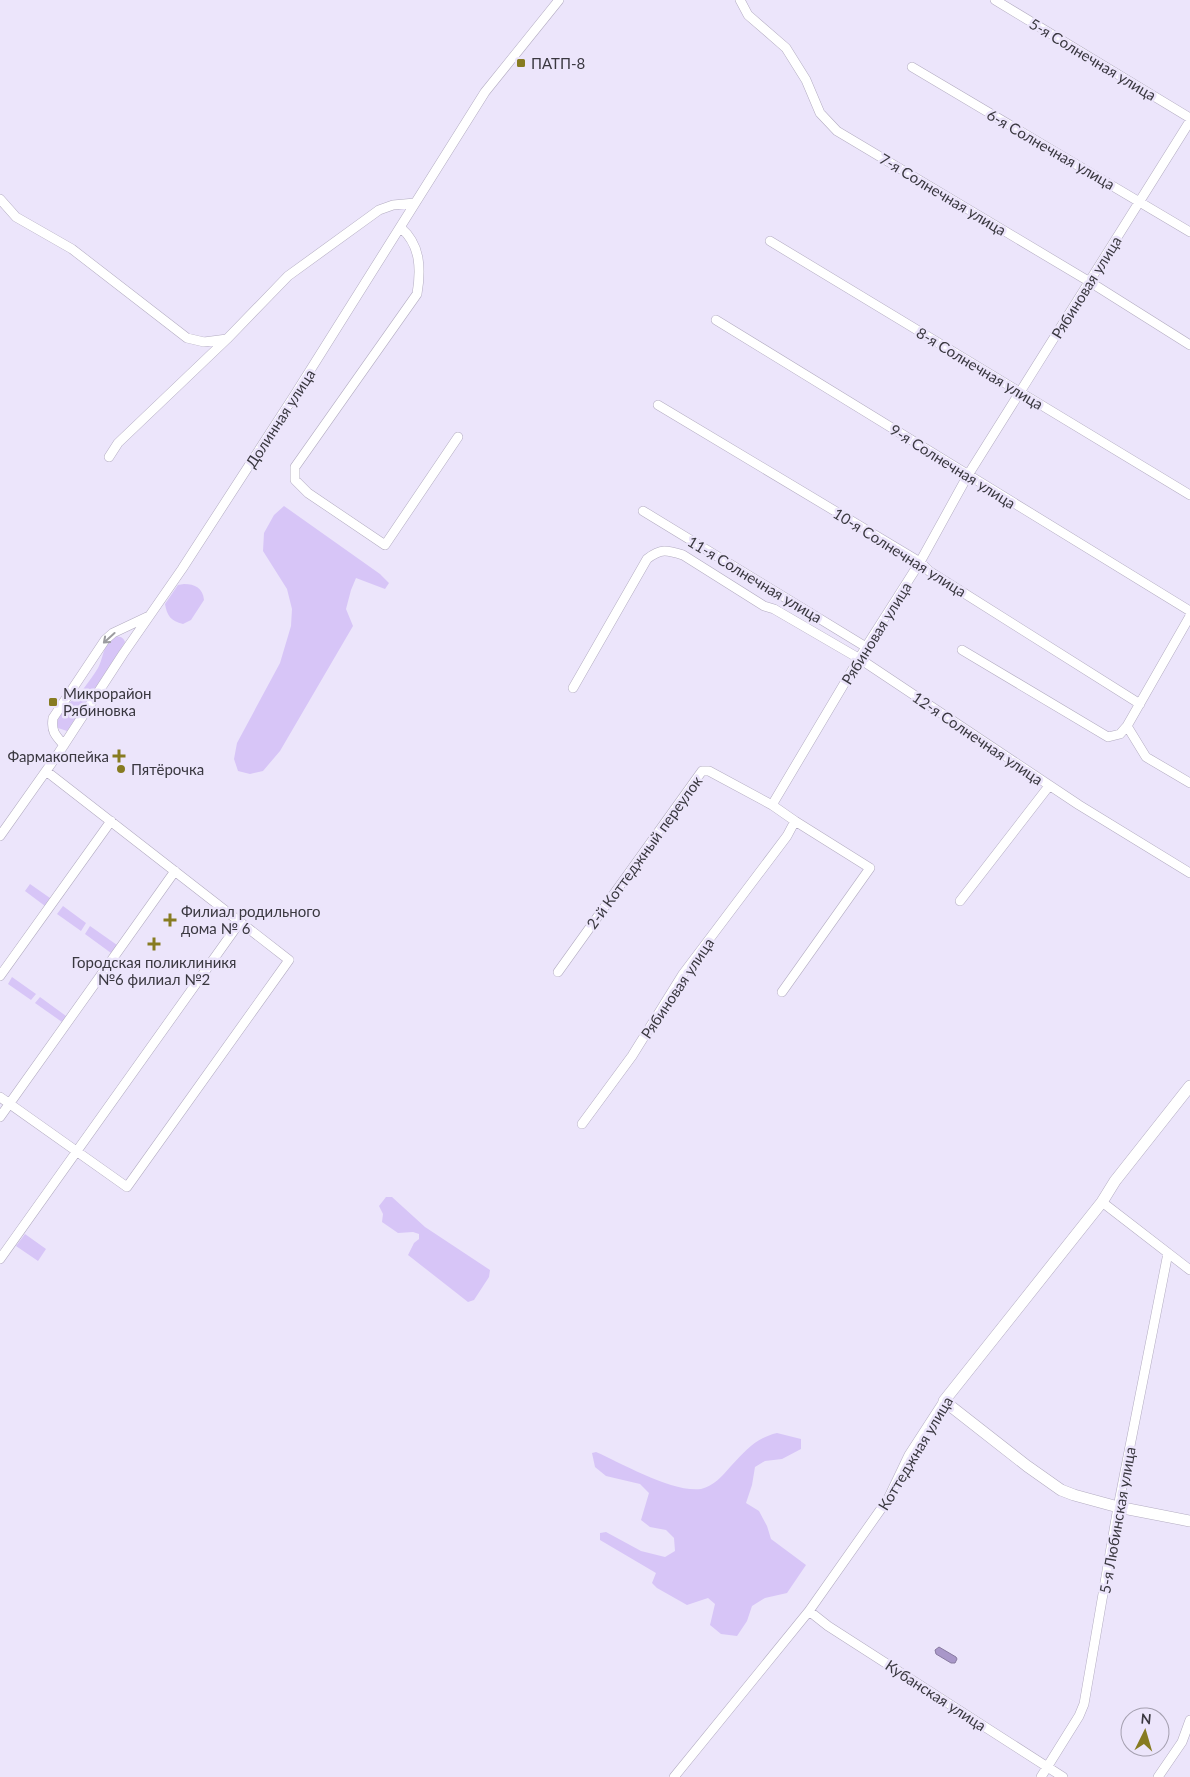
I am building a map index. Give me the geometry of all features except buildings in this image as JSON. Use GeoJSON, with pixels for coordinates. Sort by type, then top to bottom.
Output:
{"type":"FeatureCollection","features":[{"type":"Feature","properties":{"kind":"street","name":"Долинная улица"},"geometry":{"type":"LineString","coordinates":[[0,836],[64,745],[284,413],[485,92],[559,0]]}},
{"type":"Feature","properties":{"kind":"street","name":"7-я Солнечная улица"},"geometry":{"type":"LineString","coordinates":[[740,0],[748,15],[786,48],[806,80],[820,114],[837,131],[1090,282],[1190,345]]}},
{"type":"Feature","properties":{"kind":"street","name":"5-я Солнечная улица"},"geometry":{"type":"LineString","coordinates":[[995,0],[1190,119]]}},
{"type":"Feature","properties":{"kind":"street","name":"6-я Солнечная улица"},"geometry":{"type":"LineString","coordinates":[[912,67],[1190,232]]}},
{"type":"Feature","properties":{"kind":"street","name":"Рябиновая улица"},"geometry":{"type":"LineString","coordinates":[[772,805],[866,647],[920,562],[968,476],[1190,119]]}},
{"type":"Feature","properties":{"kind":"street"},"geometry":{"type":"LineString","coordinates":[[0,199],[16,217],[72,249],[187,338],[204,342],[226,339]]}},
{"type":"Feature","properties":{"kind":"street"},"geometry":{"type":"LineString","coordinates":[[109,457],[118,443],[288,276],[379,210],[393,204],[415,203]]}},
{"type":"Feature","properties":{"kind":"street"},"geometry":{"type":"LineString","coordinates":[[400,228],[407,233],[414,244],[419,259],[418,294],[295,467],[295,480],[308,493],[385,545],[458,437]]}},
{"type":"Feature","properties":{"kind":"street","name":"8-я Солнечная улица"},"geometry":{"type":"LineString","coordinates":[[770,241],[1190,495]]}},
{"type":"Feature","properties":{"kind":"street","name":"9-я Солнечная улица"},"geometry":{"type":"LineString","coordinates":[[716,320],[1190,612]]}},
{"type":"Feature","properties":{"kind":"street","name":"10-я Солнечная улица"},"geometry":{"type":"LineString","coordinates":[[658,405],[920,562],[930,571],[1140,704]]}},
{"type":"Feature","properties":{"kind":"street","name":"11-я Солнечная улица"},"geometry":{"type":"LineString","coordinates":[[643,511],[866,647]]}},
{"type":"Feature","properties":{"kind":"street","name":"12-я Солнечная улица"},"geometry":{"type":"LineString","coordinates":[[573,688],[646,559],[656,552],[668,550],[683,556],[764,606],[774,609],[860,659],[1049,786],[1190,873]]}},
{"type":"Feature","properties":{"kind":"street"},"geometry":{"type":"LineString","coordinates":[[64,745],[56,736],[52,727],[53,718],[94,654],[113,633],[151,615]]}},
{"type":"Feature","properties":{"kind":"street"},"geometry":{"type":"LineString","coordinates":[[962,650],[1108,737],[1120,734],[1127,726],[1190,616]]}},
{"type":"Feature","properties":{"kind":"street"},"geometry":{"type":"LineString","coordinates":[[1127,726],[1146,757],[1190,783]]}},
{"type":"Feature","properties":{"kind":"street"},"geometry":{"type":"LineString","coordinates":[[0,1097],[127,1187],[289,960],[46,771]]}},
{"type":"Feature","properties":{"kind":"street","name":"2-й Коттеджный переулок"},"geometry":{"type":"LineString","coordinates":[[558,972],[702,771],[709,771],[772,805]]}},
{"type":"Feature","properties":{"kind":"street"},"geometry":{"type":"LineString","coordinates":[[960,901],[1049,786]]}},
{"type":"Feature","properties":{"kind":"street"},"geometry":{"type":"LineString","coordinates":[[772,805],[870,868],[782,992]]}},
{"type":"Feature","properties":{"kind":"street","name":"Рябиновая улица"},"geometry":{"type":"LineString","coordinates":[[582,1124],[632,1056],[683,974],[787,836],[795,820]]}},
{"type":"Feature","properties":{"kind":"street"},"geometry":{"type":"LineString","coordinates":[[0,976],[111,821]]}},
{"type":"Feature","properties":{"kind":"street"},"geometry":{"type":"LineString","coordinates":[[0,1117],[175,871]]}},
{"type":"Feature","properties":{"kind":"street"},"geometry":{"type":"LineString","coordinates":[[0,1259],[240,922]]}},
{"type":"Feature","properties":{"kind":"street","name":"Коттеджная улица"},"geometry":{"type":"LineString","coordinates":[[676,1775],[809,1611],[888,1499],[909,1455],[944,1401],[1102,1202],[1115,1181],[1190,1086]]}},
{"type":"Feature","properties":{"kind":"street"},"geometry":{"type":"LineString","coordinates":[[1102,1202],[1190,1270]]}},
{"type":"Feature","properties":{"kind":"street","name":"5-я Любинская улица"},"geometry":{"type":"LineString","coordinates":[[1041,1777],[1080,1716],[1084,1704],[1118,1507],[1168,1253]]}},
{"type":"Feature","properties":{"kind":"street"},"geometry":{"type":"LineString","coordinates":[[944,1401],[1061,1490],[1118,1507],[1190,1521]]}},
{"type":"Feature","properties":{"kind":"street","name":"Кубанская улица"},"geometry":{"type":"LineString","coordinates":[[809,1611],[828,1626],[1063,1777]]}},
{"type":"Feature","properties":{"kind":"street"},"geometry":{"type":"LineString","coordinates":[[1158,1777],[1182,1742],[1190,1720]]}},
{"type":"Feature","properties":{"kind":"shaded area"},"geometry":{"type":"Polygon","coordinates":[[[284,506],[380,574],[389,583],[385,589],[356,578],[346,609],[353,626],[280,751],[263,771],[250,774],[238,771],[234,759],[237,743],[280,663],[291,626],[292,609],[287,589],[263,551],[264,533],[274,515],[284,506]]]}},
{"type":"Feature","properties":{"kind":"shaded area"},"geometry":{"type":"Polygon","coordinates":[[[184,584],[198,588],[202,592],[204,600],[191,620],[183,624],[170,617],[165,604],[178,585],[184,584]]]}},
{"type":"Feature","properties":{"kind":"shaded area"},"geometry":{"type":"Polygon","coordinates":[[[116,636],[124,640],[125,642],[122,647],[67,731],[58,728],[59,717],[62,711],[93,676],[100,664],[106,646],[116,636]]]}},
{"type":"Feature","properties":{"kind":"shaded area"},"geometry":{"type":"Polygon","coordinates":[[[30,884],[50,898],[45,906],[25,891],[30,884]]]}},
{"type":"Feature","properties":{"kind":"shaded area"},"geometry":{"type":"Polygon","coordinates":[[[63,906],[86,923],[81,931],[57,914],[63,906]]]}},
{"type":"Feature","properties":{"kind":"shaded area"},"geometry":{"type":"Polygon","coordinates":[[[90,926],[117,945],[111,953],[85,934],[90,926]]]}},
{"type":"Feature","properties":{"kind":"shaded area"},"geometry":{"type":"Polygon","coordinates":[[[12,977],[36,994],[31,1000],[8,984],[12,977]]]}},
{"type":"Feature","properties":{"kind":"shaded area"},"geometry":{"type":"Polygon","coordinates":[[[40,997],[66,1016],[62,1022],[35,1003],[40,997]]]}},
{"type":"Feature","properties":{"kind":"shaded area"},"geometry":{"type":"Polygon","coordinates":[[[386,1197],[392,1197],[425,1227],[490,1270],[489,1277],[474,1300],[468,1302],[408,1255],[414,1243],[419,1239],[419,1234],[413,1232],[398,1233],[382,1222],[383,1214],[379,1206],[386,1197]]]}},
{"type":"Feature","properties":{"kind":"shaded area"},"geometry":{"type":"Polygon","coordinates":[[[25,1234],[46,1249],[38,1261],[16,1246],[25,1234]]]}},
{"type":"Feature","properties":{"kind":"shaded area"},"geometry":{"type":"Polygon","coordinates":[[[777,1433],[801,1439],[801,1449],[782,1459],[765,1461],[755,1467],[746,1503],[759,1511],[771,1539],[806,1565],[787,1593],[765,1598],[752,1606],[747,1621],[737,1636],[721,1634],[710,1625],[715,1604],[708,1598],[687,1605],[657,1588],[652,1583],[656,1573],[600,1540],[600,1533],[606,1532],[641,1551],[665,1557],[675,1551],[674,1538],[666,1530],[650,1527],[641,1520],[649,1493],[640,1484],[606,1476],[595,1467],[592,1453],[596,1452],[662,1482],[689,1489],[701,1489],[710,1486],[718,1480],[752,1445],[763,1438],[777,1433]]]}},
{"type":"Feature","properties":{"kind":"shaded area"},"geometry":{"type":"Polygon","coordinates":[[[939,1647],[956,1657],[955,1663],[951,1663],[936,1654],[935,1650],[939,1647]]]}},
{"type":"Feature","properties":{"kind":"place","name":"ПАТП-8"},"geometry":{"type":"Point","coordinates":[521,63]}},
{"type":"Feature","properties":{"kind":"place","name":"Микрорайон Рябиновка"},"geometry":{"type":"Point","coordinates":[53,702]}},
{"type":"Feature","properties":{"kind":"place","name":"Фармакопейка"},"geometry":{"type":"Point","coordinates":[119,756]}},
{"type":"Feature","properties":{"kind":"place","name":"Пятёрочка"},"geometry":{"type":"Point","coordinates":[121,769]}},
{"type":"Feature","properties":{"kind":"place","name":"Филиал родильного дома № 6"},"geometry":{"type":"Point","coordinates":[170,920]}},
{"type":"Feature","properties":{"kind":"place","name":"Городская поликлиникя №6 филиал №2"},"geometry":{"type":"Point","coordinates":[154,944]}}]}
